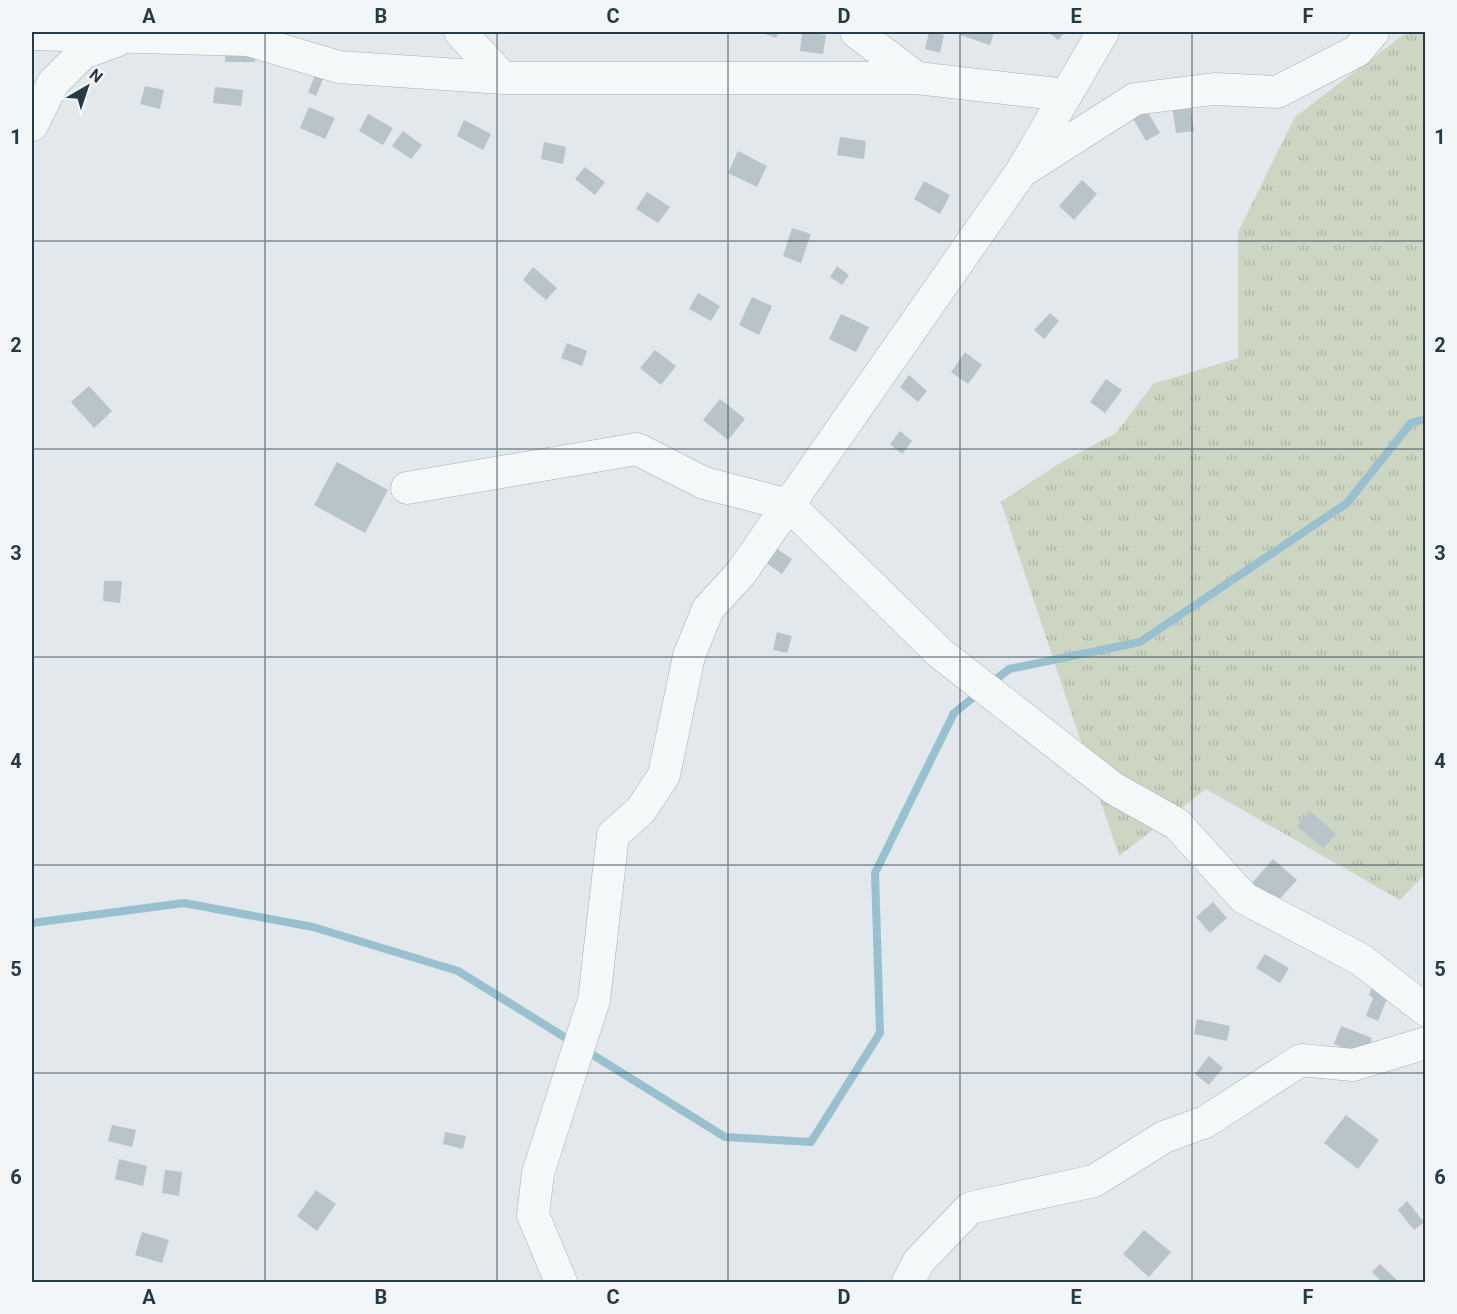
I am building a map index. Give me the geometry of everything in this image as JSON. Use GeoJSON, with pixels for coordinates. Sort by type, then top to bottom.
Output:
{"type":"FeatureCollection","features":[{"type":"Feature","properties":{"kind":"street"},"geometry":{"type":"LineString","coordinates":[[460,32],[503,78]]}},
{"type":"Feature","properties":{"kind":"street"},"geometry":{"type":"LineString","coordinates":[[856,32],[917,78]]}},
{"type":"Feature","properties":{"kind":"street"},"geometry":{"type":"LineString","coordinates":[[561,1282],[533,1215],[538,1173],[594,1000],[613,835],[641,810],[664,775],[689,656],[708,609],[741,573],[1021,172],[1104,32]]}},
{"type":"Feature","properties":{"kind":"street"},"geometry":{"type":"LineString","coordinates":[[1021,172],[1135,99],[1214,88],[1276,92],[1358,51],[1373,32]]}},
{"type":"Feature","properties":{"kind":"street"},"geometry":{"type":"LineString","coordinates":[[32,34],[248,40],[339,67],[503,78],[917,78],[1066,95]]}},
{"type":"Feature","properties":{"kind":"street"},"geometry":{"type":"LineString","coordinates":[[32,125],[53,83],[83,53],[122,38]]}},
{"type":"Feature","properties":{"kind":"street"},"geometry":{"type":"LineString","coordinates":[[407,488],[637,448],[704,483],[789,505],[940,653],[1113,788],[1177,824],[1244,898],[1360,959],[1425,1010]]}},
{"type":"Feature","properties":{"kind":"street"},"geometry":{"type":"LineString","coordinates":[[908,1282],[919,1261],[970,1208],[1094,1181],[1164,1137],[1205,1122],[1300,1060],[1353,1065],[1425,1043]]}},
{"type":"Feature","properties":{"kind":"green space"},"geometry":{"type":"Polygon","coordinates":[[[1407,32],[1425,32],[1426,873],[1400,900],[1206,789],[1119,856],[1001,502],[1060,463],[1116,433],[1153,384],[1238,358],[1238,232],[1295,117],[1407,32]]]}},
{"type":"Feature","properties":{"kind":"building"},"geometry":{"type":"Polygon","coordinates":[[[760,32],[779,32],[776,38],[760,32]]]}},
{"type":"Feature","properties":{"kind":"building"},"geometry":{"type":"Polygon","coordinates":[[[802,32],[826,35],[823,54],[800,51],[802,32]]]}},
{"type":"Feature","properties":{"kind":"building"},"geometry":{"type":"Polygon","coordinates":[[[929,32],[944,35],[940,53],[925,49],[929,32]]]}},
{"type":"Feature","properties":{"kind":"building"},"geometry":{"type":"Polygon","coordinates":[[[961,32],[994,32],[990,45],[960,35],[961,32]]]}},
{"type":"Feature","properties":{"kind":"building"},"geometry":{"type":"Polygon","coordinates":[[[1048,32],[1065,32],[1058,40],[1048,32]]]}},
{"type":"Feature","properties":{"kind":"building"},"geometry":{"type":"Polygon","coordinates":[[[225,52],[255,52],[255,62],[225,62],[225,52]]]}},
{"type":"Feature","properties":{"kind":"building"},"geometry":{"type":"Polygon","coordinates":[[[315,76],[323,79],[316,96],[308,92],[315,76]]]}},
{"type":"Feature","properties":{"kind":"building"},"geometry":{"type":"Polygon","coordinates":[[[145,86],[164,90],[160,109],[140,104],[145,86]]]}},
{"type":"Feature","properties":{"kind":"building"},"geometry":{"type":"Polygon","coordinates":[[[215,87],[243,90],[241,106],[213,103],[215,87]]]}},
{"type":"Feature","properties":{"kind":"building"},"geometry":{"type":"Polygon","coordinates":[[[1190,103],[1194,131],[1176,133],[1172,106],[1190,103]]]}},
{"type":"Feature","properties":{"kind":"building"},"geometry":{"type":"Polygon","coordinates":[[[309,107],[335,118],[325,139],[300,128],[309,107]]]}},
{"type":"Feature","properties":{"kind":"building"},"geometry":{"type":"Polygon","coordinates":[[[1146,109],[1160,133],[1146,141],[1132,117],[1146,109]]]}},
{"type":"Feature","properties":{"kind":"building"},"geometry":{"type":"Polygon","coordinates":[[[368,114],[393,128],[383,145],[359,131],[368,114]]]}},
{"type":"Feature","properties":{"kind":"building"},"geometry":{"type":"Polygon","coordinates":[[[464,120],[491,134],[483,150],[457,136],[464,120]]]}},
{"type":"Feature","properties":{"kind":"building"},"geometry":{"type":"Polygon","coordinates":[[[403,131],[422,145],[411,159],[392,146],[403,131]]]}},
{"type":"Feature","properties":{"kind":"building"},"geometry":{"type":"Polygon","coordinates":[[[840,137],[866,141],[864,159],[837,155],[840,137]]]}},
{"type":"Feature","properties":{"kind":"building"},"geometry":{"type":"Polygon","coordinates":[[[544,142],[566,147],[563,164],[541,159],[544,142]]]}},
{"type":"Feature","properties":{"kind":"building"},"geometry":{"type":"Polygon","coordinates":[[[738,151],[767,166],[757,187],[728,173],[738,151]]]}},
{"type":"Feature","properties":{"kind":"building"},"geometry":{"type":"Polygon","coordinates":[[[585,167],[605,182],[595,195],[575,179],[585,167]]]}},
{"type":"Feature","properties":{"kind":"building"},"geometry":{"type":"Polygon","coordinates":[[[1082,180],[1097,194],[1074,220],[1059,206],[1082,180]]]}},
{"type":"Feature","properties":{"kind":"building"},"geometry":{"type":"Polygon","coordinates":[[[924,181],[950,195],[940,214],[914,199],[924,181]]]}},
{"type":"Feature","properties":{"kind":"building"},"geometry":{"type":"Polygon","coordinates":[[[647,192],[670,207],[658,223],[636,209],[647,192]]]}},
{"type":"Feature","properties":{"kind":"building"},"geometry":{"type":"Polygon","coordinates":[[[792,228],[811,234],[801,263],[783,256],[792,228]]]}},
{"type":"Feature","properties":{"kind":"building"},"geometry":{"type":"Polygon","coordinates":[[[837,266],[849,275],[842,285],[830,277],[837,266]]]}},
{"type":"Feature","properties":{"kind":"building"},"geometry":{"type":"Polygon","coordinates":[[[533,267],[557,288],[546,300],[523,280],[533,267]]]}},
{"type":"Feature","properties":{"kind":"building"},"geometry":{"type":"Polygon","coordinates":[[[698,293],[720,306],[711,321],[689,309],[698,293]]]}},
{"type":"Feature","properties":{"kind":"building"},"geometry":{"type":"Polygon","coordinates":[[[752,297],[772,306],[759,335],[739,325],[752,297]]]}},
{"type":"Feature","properties":{"kind":"building"},"geometry":{"type":"Polygon","coordinates":[[[1050,313],[1059,321],[1044,339],[1034,330],[1050,313]]]}},
{"type":"Feature","properties":{"kind":"building"},"geometry":{"type":"Polygon","coordinates":[[[841,314],[869,327],[856,352],[829,339],[841,314]]]}},
{"type":"Feature","properties":{"kind":"building"},"geometry":{"type":"Polygon","coordinates":[[[567,343],[587,351],[582,366],[561,358],[567,343]]]}},
{"type":"Feature","properties":{"kind":"building"},"geometry":{"type":"Polygon","coordinates":[[[655,350],[676,366],[661,385],[640,368],[655,350]]]}},
{"type":"Feature","properties":{"kind":"building"},"geometry":{"type":"Polygon","coordinates":[[[965,352],[982,365],[968,384],[951,372],[965,352]]]}},
{"type":"Feature","properties":{"kind":"building"},"geometry":{"type":"Polygon","coordinates":[[[909,375],[927,391],[918,402],[900,387],[909,375]]]}},
{"type":"Feature","properties":{"kind":"building"},"geometry":{"type":"Polygon","coordinates":[[[1106,379],[1122,390],[1105,413],[1090,402],[1106,379]]]}},
{"type":"Feature","properties":{"kind":"building"},"geometry":{"type":"Polygon","coordinates":[[[89,386],[112,411],[94,428],[71,402],[89,386]]]}},
{"type":"Feature","properties":{"kind":"building"},"geometry":{"type":"Polygon","coordinates":[[[720,399],[745,419],[728,440],[703,420],[720,399]]]}},
{"type":"Feature","properties":{"kind":"building"},"geometry":{"type":"Polygon","coordinates":[[[900,431],[912,441],[902,454],[890,444],[900,431]]]}},
{"type":"Feature","properties":{"kind":"building"},"geometry":{"type":"Polygon","coordinates":[[[337,462],[388,490],[365,533],[314,505],[337,462]]]}},
{"type":"Feature","properties":{"kind":"building"},"geometry":{"type":"Polygon","coordinates":[[[771,545],[792,559],[782,574],[761,559],[771,545]]]}},
{"type":"Feature","properties":{"kind":"building"},"geometry":{"type":"Polygon","coordinates":[[[104,581],[122,581],[120,603],[103,601],[104,581]]]}},
{"type":"Feature","properties":{"kind":"building"},"geometry":{"type":"Polygon","coordinates":[[[777,632],[792,636],[787,653],[773,650],[777,632]]]}},
{"type":"Feature","properties":{"kind":"building"},"geometry":{"type":"Polygon","coordinates":[[[1310,811],[1336,834],[1323,848],[1297,826],[1310,811]]]}},
{"type":"Feature","properties":{"kind":"building"},"geometry":{"type":"Polygon","coordinates":[[[1273,859],[1297,880],[1275,904],[1252,883],[1273,859]]]}},
{"type":"Feature","properties":{"kind":"building"},"geometry":{"type":"Polygon","coordinates":[[[1213,902],[1227,918],[1210,933],[1196,917],[1213,902]]]}},
{"type":"Feature","properties":{"kind":"building"},"geometry":{"type":"Polygon","coordinates":[[[1265,954],[1289,968],[1280,983],[1256,968],[1265,954]]]}},
{"type":"Feature","properties":{"kind":"building"},"geometry":{"type":"Polygon","coordinates":[[[1374,982],[1391,989],[1378,1021],[1366,1016],[1373,998],[1369,995],[1374,982]]]}},
{"type":"Feature","properties":{"kind":"building"},"geometry":{"type":"Polygon","coordinates":[[[1197,1019],[1230,1026],[1227,1041],[1194,1034],[1197,1019]]]}},
{"type":"Feature","properties":{"kind":"building"},"geometry":{"type":"Polygon","coordinates":[[[1341,1026],[1372,1038],[1365,1056],[1334,1044],[1341,1026]]]}},
{"type":"Feature","properties":{"kind":"building"},"geometry":{"type":"Polygon","coordinates":[[[1209,1056],[1223,1068],[1209,1085],[1195,1074],[1209,1056]]]}},
{"type":"Feature","properties":{"kind":"building"},"geometry":{"type":"Polygon","coordinates":[[[1346,1115],[1379,1140],[1358,1169],[1324,1143],[1346,1115]]]}},
{"type":"Feature","properties":{"kind":"building"},"geometry":{"type":"Polygon","coordinates":[[[112,1125],[136,1130],[132,1147],[108,1141],[112,1125]]]}},
{"type":"Feature","properties":{"kind":"building"},"geometry":{"type":"Polygon","coordinates":[[[445,1132],[466,1136],[463,1149],[443,1144],[445,1132]]]}},
{"type":"Feature","properties":{"kind":"building"},"geometry":{"type":"Polygon","coordinates":[[[119,1159],[147,1166],[143,1186],[115,1179],[119,1159]]]}},
{"type":"Feature","properties":{"kind":"building"},"geometry":{"type":"Polygon","coordinates":[[[165,1170],[182,1172],[179,1196],[162,1193],[165,1170]]]}},
{"type":"Feature","properties":{"kind":"building"},"geometry":{"type":"Polygon","coordinates":[[[316,1190],[336,1204],[317,1231],[297,1216],[316,1190]]]}},
{"type":"Feature","properties":{"kind":"building"},"geometry":{"type":"Polygon","coordinates":[[[1407,1201],[1424,1222],[1414,1230],[1398,1210],[1407,1201]]]}},
{"type":"Feature","properties":{"kind":"building"},"geometry":{"type":"Polygon","coordinates":[[[1144,1230],[1171,1252],[1149,1277],[1123,1254],[1144,1230]]]}},
{"type":"Feature","properties":{"kind":"building"},"geometry":{"type":"Polygon","coordinates":[[[142,1232],[169,1240],[162,1263],[135,1255],[142,1232]]]}},
{"type":"Feature","properties":{"kind":"building"},"geometry":{"type":"Polygon","coordinates":[[[1380,1264],[1399,1282],[1382,1282],[1372,1272],[1380,1264]]]}},
{"type":"Feature","properties":{"kind":"waterway"},"geometry":{"type":"LineString","coordinates":[[990,684],[1009,669],[1140,642],[1347,503],[1411,423],[1426,419]]}},
{"type":"Feature","properties":{"kind":"waterway"},"geometry":{"type":"LineString","coordinates":[[585,1050],[725,1137],[811,1142],[880,1033],[875,873],[954,713],[980,692]]}},
{"type":"Feature","properties":{"kind":"waterway"},"geometry":{"type":"LineString","coordinates":[[32,923],[184,903],[313,927],[458,971],[574,1043]]}}]}
